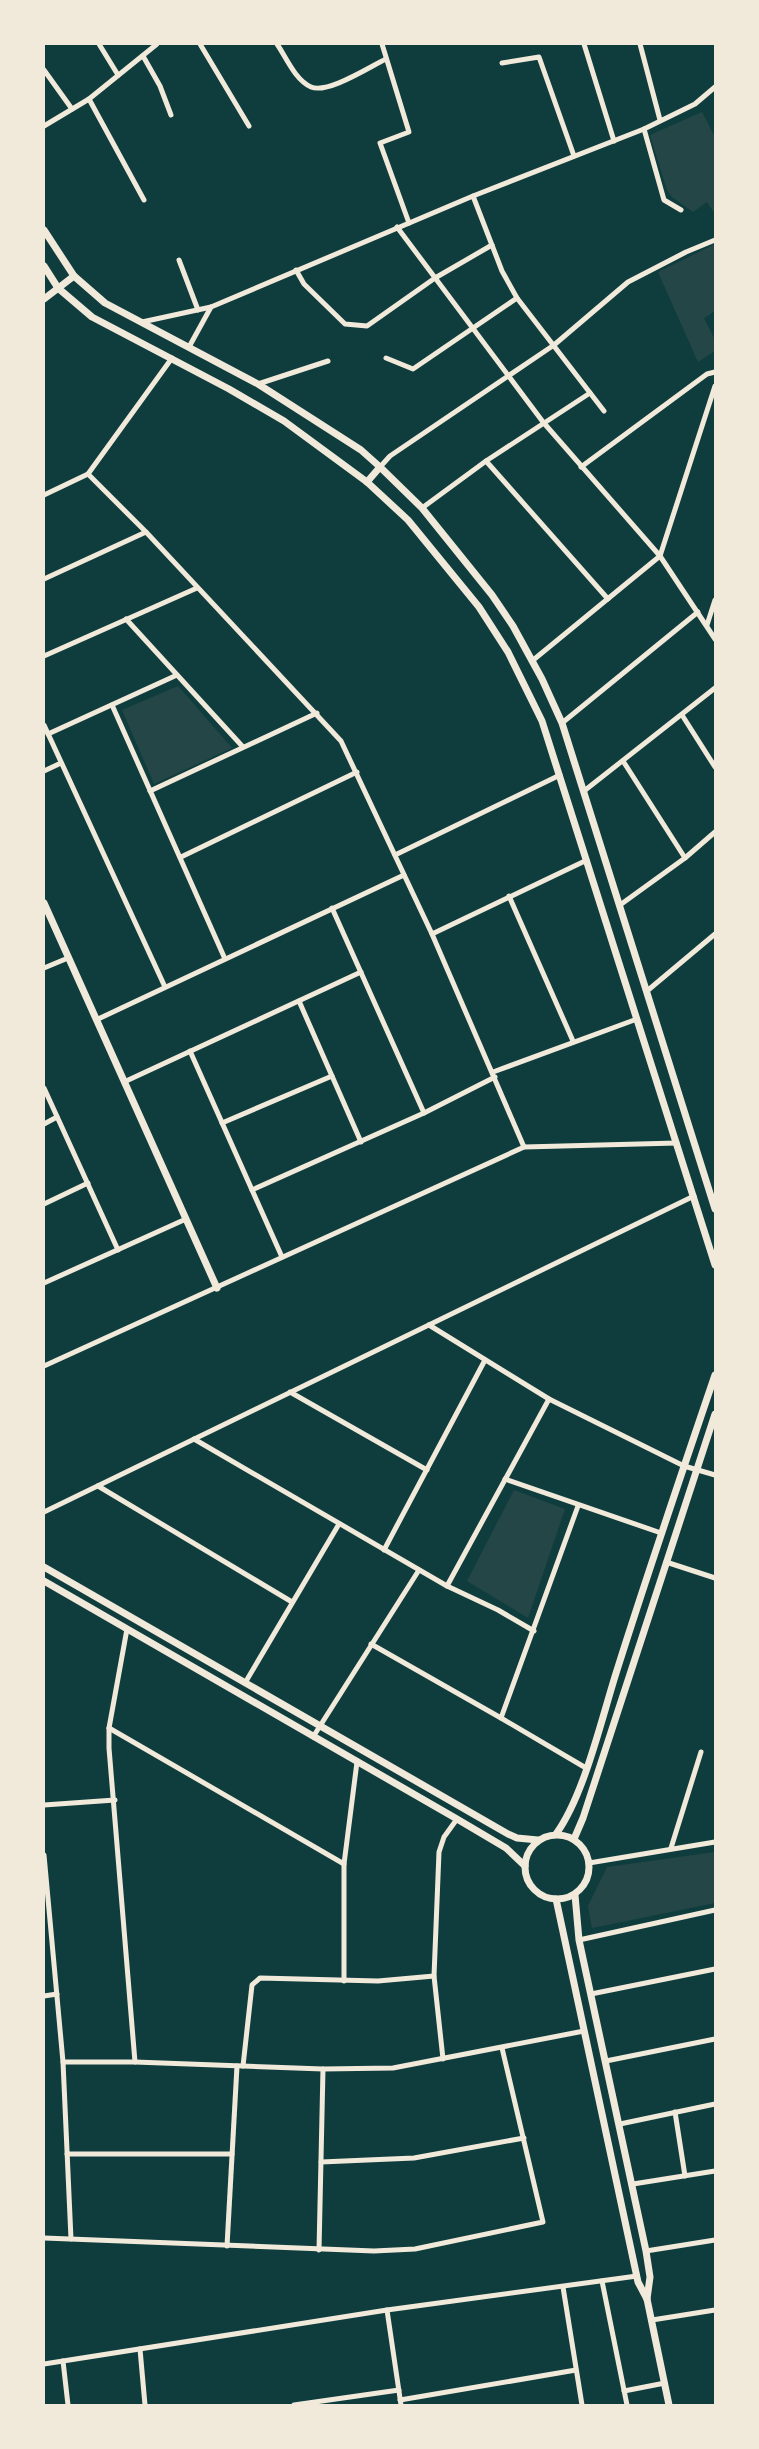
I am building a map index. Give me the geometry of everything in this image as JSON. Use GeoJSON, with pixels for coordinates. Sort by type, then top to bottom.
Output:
{"type":"FeatureCollection","features":[{"type":"Feature","properties":{"kind":"street"},"geometry":{"type":"LineString","coordinates":[[99,44],[118,75]]}},
{"type":"Feature","properties":{"kind":"street"},"geometry":{"type":"LineString","coordinates":[[44,126],[89,99],[157,44]]}},
{"type":"Feature","properties":{"kind":"street"},"geometry":{"type":"LineString","coordinates":[[200,44],[249,126]]}},
{"type":"Feature","properties":{"kind":"street"},"geometry":{"type":"LineString","coordinates":[[278,44],[296,75],[311,87],[328,88],[386,59]]}},
{"type":"Feature","properties":{"kind":"street"},"geometry":{"type":"LineString","coordinates":[[382,44],[410,132],[380,143],[409,223]]}},
{"type":"Feature","properties":{"kind":"street"},"geometry":{"type":"LineString","coordinates":[[584,44],[614,141]]}},
{"type":"Feature","properties":{"kind":"street"},"geometry":{"type":"LineString","coordinates":[[640,44],[660,120]]}},
{"type":"Feature","properties":{"kind":"street"},"geometry":{"type":"LineString","coordinates":[[143,56],[160,86],[171,115]]}},
{"type":"Feature","properties":{"kind":"street"},"geometry":{"type":"LineString","coordinates":[[502,63],[539,58],[574,156]]}},
{"type":"Feature","properties":{"kind":"street"},"geometry":{"type":"LineString","coordinates":[[44,70],[72,109]]}},
{"type":"Feature","properties":{"kind":"street"},"geometry":{"type":"LineString","coordinates":[[142,322],[211,307],[397,227],[644,129],[695,104],[715,87]]}},
{"type":"Feature","properties":{"kind":"street"},"geometry":{"type":"LineString","coordinates":[[89,99],[144,200]]}},
{"type":"Feature","properties":{"kind":"street"},"geometry":{"type":"LineString","coordinates":[[644,129],[664,200],[680,210]]}},
{"type":"Feature","properties":{"kind":"street"},"geometry":{"type":"LineString","coordinates":[[474,196],[492,245],[517,298],[604,411]]}},
{"type":"Feature","properties":{"kind":"street"},"geometry":{"type":"LineString","coordinates":[[397,227],[542,422],[660,556],[715,639]]}},
{"type":"Feature","properties":{"kind":"street"},"geometry":{"type":"LineString","coordinates":[[44,230],[74,276],[105,303],[258,384],[361,450],[422,508],[492,595],[532,661],[562,723],[715,1209]]}},
{"type":"Feature","properties":{"kind":"street"},"geometry":{"type":"LineString","coordinates":[[367,482],[390,456],[554,345],[628,282],[686,252],[715,240]]}},
{"type":"Feature","properties":{"kind":"street"},"geometry":{"type":"LineString","coordinates":[[296,270],[304,284],[346,324],[367,326],[435,278],[492,245]]}},
{"type":"Feature","properties":{"kind":"street"},"geometry":{"type":"LineString","coordinates":[[179,260],[198,310]]}},
{"type":"Feature","properties":{"kind":"street"},"geometry":{"type":"LineString","coordinates":[[44,266],[58,288],[92,317],[172,358],[284,421],[367,482],[408,520],[479,607],[508,652],[542,721],[714,1256],[715,1265]]}},
{"type":"Feature","properties":{"kind":"street"},"geometry":{"type":"LineString","coordinates":[[44,299],[74,276]]}},
{"type":"Feature","properties":{"kind":"street"},"geometry":{"type":"LineString","coordinates":[[386,358],[413,369],[517,298]]}},
{"type":"Feature","properties":{"kind":"street"},"geometry":{"type":"LineString","coordinates":[[189,347],[211,307]]}},
{"type":"Feature","properties":{"kind":"street"},"geometry":{"type":"LineString","coordinates":[[44,495],[88,474],[172,358]]}},
{"type":"Feature","properties":{"kind":"street"},"geometry":{"type":"LineString","coordinates":[[258,384],[328,361]]}},
{"type":"Feature","properties":{"kind":"street"},"geometry":{"type":"LineString","coordinates":[[581,467],[707,374],[715,372]]}},
{"type":"Feature","properties":{"kind":"street"},"geometry":{"type":"LineString","coordinates":[[532,661],[660,556],[715,386]]}},
{"type":"Feature","properties":{"kind":"street"},"geometry":{"type":"LineString","coordinates":[[422,508],[542,422],[590,393]]}},
{"type":"Feature","properties":{"kind":"street"},"geometry":{"type":"LineString","coordinates":[[486,461],[608,599]]}},
{"type":"Feature","properties":{"kind":"street"},"geometry":{"type":"LineString","coordinates":[[88,474],[146,532],[341,741],[432,934],[524,1147]]}},
{"type":"Feature","properties":{"kind":"street"},"geometry":{"type":"LineString","coordinates":[[44,579],[146,532]]}},
{"type":"Feature","properties":{"kind":"street"},"geometry":{"type":"LineString","coordinates":[[44,656],[197,588]]}},
{"type":"Feature","properties":{"kind":"street"},"geometry":{"type":"LineString","coordinates":[[706,625],[715,600]]}},
{"type":"Feature","properties":{"kind":"street"},"geometry":{"type":"LineString","coordinates":[[562,723],[698,612]]}},
{"type":"Feature","properties":{"kind":"street"},"geometry":{"type":"LineString","coordinates":[[126,619],[243,747]]}},
{"type":"Feature","properties":{"kind":"street"},"geometry":{"type":"LineString","coordinates":[[48,734],[177,676]]}},
{"type":"Feature","properties":{"kind":"street"},"geometry":{"type":"LineString","coordinates":[[584,792],[715,688]]}},
{"type":"Feature","properties":{"kind":"street"},"geometry":{"type":"LineString","coordinates":[[112,705],[225,959]]}},
{"type":"Feature","properties":{"kind":"street"},"geometry":{"type":"LineString","coordinates":[[150,791],[317,714]]}},
{"type":"Feature","properties":{"kind":"street"},"geometry":{"type":"LineString","coordinates":[[682,714],[715,767]]}},
{"type":"Feature","properties":{"kind":"street"},"geometry":{"type":"LineString","coordinates":[[44,725],[165,987]]}},
{"type":"Feature","properties":{"kind":"street"},"geometry":{"type":"LineString","coordinates":[[623,761],[685,858]]}},
{"type":"Feature","properties":{"kind":"street"},"geometry":{"type":"LineString","coordinates":[[44,771],[61,763]]}},
{"type":"Feature","properties":{"kind":"street"},"geometry":{"type":"LineString","coordinates":[[181,857],[357,772]]}},
{"type":"Feature","properties":{"kind":"street"},"geometry":{"type":"LineString","coordinates":[[396,855],[560,775]]}},
{"type":"Feature","properties":{"kind":"street"},"geometry":{"type":"LineString","coordinates":[[620,905],[685,858],[715,832]]}},
{"type":"Feature","properties":{"kind":"street"},"geometry":{"type":"LineString","coordinates":[[432,934],[587,860]]}},
{"type":"Feature","properties":{"kind":"street"},"geometry":{"type":"LineString","coordinates":[[96,1020],[332,908],[404,876]]}},
{"type":"Feature","properties":{"kind":"street"},"geometry":{"type":"LineString","coordinates":[[509,896],[573,1042]]}},
{"type":"Feature","properties":{"kind":"street"},"geometry":{"type":"LineString","coordinates":[[44,903],[217,1288]]}},
{"type":"Feature","properties":{"kind":"street"},"geometry":{"type":"LineString","coordinates":[[332,908],[424,1113]]}},
{"type":"Feature","properties":{"kind":"street"},"geometry":{"type":"LineString","coordinates":[[647,991],[715,934]]}},
{"type":"Feature","properties":{"kind":"street"},"geometry":{"type":"LineString","coordinates":[[44,968],[68,958]]}},
{"type":"Feature","properties":{"kind":"street"},"geometry":{"type":"LineString","coordinates":[[124,1082],[361,972]]}},
{"type":"Feature","properties":{"kind":"street"},"geometry":{"type":"LineString","coordinates":[[299,1001],[361,1142]]}},
{"type":"Feature","properties":{"kind":"street"},"geometry":{"type":"LineString","coordinates":[[252,1190],[424,1113],[494,1074],[573,1042],[637,1019]]}},
{"type":"Feature","properties":{"kind":"street"},"geometry":{"type":"LineString","coordinates":[[190,1051],[282,1257]]}},
{"type":"Feature","properties":{"kind":"street"},"geometry":{"type":"LineString","coordinates":[[222,1123],[332,1076]]}},
{"type":"Feature","properties":{"kind":"street"},"geometry":{"type":"LineString","coordinates":[[44,1088],[118,1250]]}},
{"type":"Feature","properties":{"kind":"street"},"geometry":{"type":"LineString","coordinates":[[44,1124],[57,1117]]}},
{"type":"Feature","properties":{"kind":"street"},"geometry":{"type":"LineString","coordinates":[[44,1366],[524,1147],[677,1143]]}},
{"type":"Feature","properties":{"kind":"street"},"geometry":{"type":"LineString","coordinates":[[44,1204],[88,1183]]}},
{"type":"Feature","properties":{"kind":"street"},"geometry":{"type":"LineString","coordinates":[[44,1512],[694,1196]]}},
{"type":"Feature","properties":{"kind":"street"},"geometry":{"type":"LineString","coordinates":[[44,1283],[186,1219]]}},
{"type":"Feature","properties":{"kind":"street"},"geometry":{"type":"LineString","coordinates":[[428,1325],[549,1399],[684,1466],[715,1475]]}},
{"type":"Feature","properties":{"kind":"street"},"geometry":{"type":"LineString","coordinates":[[384,1550],[485,1360]]}},
{"type":"Feature","properties":{"kind":"street"},"geometry":{"type":"LineString","coordinates":[[556,1834],[566,1820],[586,1768],[661,1533],[715,1375]]}},
{"type":"Feature","properties":{"kind":"street"},"geometry":{"type":"LineString","coordinates":[[290,1392],[427,1470]]}},
{"type":"Feature","properties":{"kind":"street"},"geometry":{"type":"LineString","coordinates":[[447,1586],[549,1399]]}},
{"type":"Feature","properties":{"kind":"street"},"geometry":{"type":"LineString","coordinates":[[574,1839],[583,1818],[695,1470],[715,1414]]}},
{"type":"Feature","properties":{"kind":"street"},"geometry":{"type":"LineString","coordinates":[[194,1439],[447,1586],[498,1610],[534,1630]]}},
{"type":"Feature","properties":{"kind":"street"},"geometry":{"type":"LineString","coordinates":[[505,1479],[578,1506],[661,1533]]}},
{"type":"Feature","properties":{"kind":"street"},"geometry":{"type":"LineString","coordinates":[[98,1486],[292,1602]]}},
{"type":"Feature","properties":{"kind":"street"},"geometry":{"type":"LineString","coordinates":[[500,1718],[534,1630],[578,1506]]}},
{"type":"Feature","properties":{"kind":"street"},"geometry":{"type":"LineString","coordinates":[[245,1683],[339,1524]]}},
{"type":"Feature","properties":{"kind":"street"},"geometry":{"type":"LineString","coordinates":[[666,1562],[715,1578]]}},
{"type":"Feature","properties":{"kind":"street"},"geometry":{"type":"LineString","coordinates":[[44,1566],[508,1834],[517,1838],[538,1840],[556,1834],[574,1839],[581,1845],[589,1863],[588,1878],[575,1895],[556,1899],[537,1892],[530,1885],[525,1866],[506,1848],[44,1581]]}},
{"type":"Feature","properties":{"kind":"street"},"geometry":{"type":"LineString","coordinates":[[314,1737],[419,1570]]}},
{"type":"Feature","properties":{"kind":"street"},"geometry":{"type":"LineString","coordinates":[[127,1629],[109,1728],[110,1764],[115,1800],[135,2062]]}},
{"type":"Feature","properties":{"kind":"street"},"geometry":{"type":"LineString","coordinates":[[371,1644],[586,1768]]}},
{"type":"Feature","properties":{"kind":"street"},"geometry":{"type":"LineString","coordinates":[[109,1728],[344,1864]]}},
{"type":"Feature","properties":{"kind":"street"},"geometry":{"type":"LineString","coordinates":[[671,1848],[701,1752]]}},
{"type":"Feature","properties":{"kind":"street"},"geometry":{"type":"LineString","coordinates":[[344,1981],[344,1864],[356,1762]]}},
{"type":"Feature","properties":{"kind":"street"},"geometry":{"type":"LineString","coordinates":[[44,1805],[115,1800]]}},
{"type":"Feature","properties":{"kind":"street"},"geometry":{"type":"LineString","coordinates":[[443,2060],[434,1976],[439,1852],[444,1837],[457,1818]]}},
{"type":"Feature","properties":{"kind":"street"},"geometry":{"type":"LineString","coordinates":[[525,1866],[531,1847],[538,1840]]}},
{"type":"Feature","properties":{"kind":"street"},"geometry":{"type":"LineString","coordinates":[[589,1863],[715,1842]]}},
{"type":"Feature","properties":{"kind":"street"},"geometry":{"type":"LineString","coordinates":[[44,1855],[62,2062],[71,2240]]}},
{"type":"Feature","properties":{"kind":"street"},"geometry":{"type":"LineString","coordinates":[[575,1895],[579,1940],[646,2251],[650,2277],[647,2299]]}},
{"type":"Feature","properties":{"kind":"street"},"geometry":{"type":"LineString","coordinates":[[556,1899],[637,2276],[640,2288],[647,2299],[670,2405]]}},
{"type":"Feature","properties":{"kind":"street"},"geometry":{"type":"LineString","coordinates":[[579,1940],[715,1910]]}},
{"type":"Feature","properties":{"kind":"street"},"geometry":{"type":"LineString","coordinates":[[591,1994],[715,1969]]}},
{"type":"Feature","properties":{"kind":"street"},"geometry":{"type":"LineString","coordinates":[[227,2246],[232,2154],[240,2066],[251,1990],[255,1981],[265,1978],[378,1981],[434,1976]]}},
{"type":"Feature","properties":{"kind":"street"},"geometry":{"type":"LineString","coordinates":[[44,1996],[57,1994]]}},
{"type":"Feature","properties":{"kind":"street"},"geometry":{"type":"LineString","coordinates":[[62,2062],[135,2062],[323,2069],[393,2068],[443,2060],[584,2031]]}},
{"type":"Feature","properties":{"kind":"street"},"geometry":{"type":"LineString","coordinates":[[606,2061],[715,2039]]}},
{"type":"Feature","properties":{"kind":"street"},"geometry":{"type":"LineString","coordinates":[[44,2238],[374,2251],[415,2249],[543,2222],[502,2048]]}},
{"type":"Feature","properties":{"kind":"street"},"geometry":{"type":"LineString","coordinates":[[319,2250],[323,2069]]}},
{"type":"Feature","properties":{"kind":"street"},"geometry":{"type":"LineString","coordinates":[[620,2124],[715,2104]]}},
{"type":"Feature","properties":{"kind":"street"},"geometry":{"type":"LineString","coordinates":[[675,2112],[685,2176]]}},
{"type":"Feature","properties":{"kind":"street"},"geometry":{"type":"LineString","coordinates":[[321,2162],[414,2158],[524,2138]]}},
{"type":"Feature","properties":{"kind":"street"},"geometry":{"type":"LineString","coordinates":[[68,2154],[232,2154]]}},
{"type":"Feature","properties":{"kind":"street"},"geometry":{"type":"LineString","coordinates":[[633,2184],[715,2171]]}},
{"type":"Feature","properties":{"kind":"street"},"geometry":{"type":"LineString","coordinates":[[646,2251],[715,2240]]}},
{"type":"Feature","properties":{"kind":"street"},"geometry":{"type":"LineString","coordinates":[[44,2364],[387,2310],[637,2276]]}},
{"type":"Feature","properties":{"kind":"street"},"geometry":{"type":"LineString","coordinates":[[602,2281],[627,2405]]}},
{"type":"Feature","properties":{"kind":"street"},"geometry":{"type":"LineString","coordinates":[[563,2287],[582,2405]]}},
{"type":"Feature","properties":{"kind":"street"},"geometry":{"type":"LineString","coordinates":[[387,2310],[401,2403],[576,2370]]}},
{"type":"Feature","properties":{"kind":"street"},"geometry":{"type":"LineString","coordinates":[[652,2320],[715,2310]]}},
{"type":"Feature","properties":{"kind":"street"},"geometry":{"type":"LineString","coordinates":[[140,2349],[145,2405]]}},
{"type":"Feature","properties":{"kind":"street"},"geometry":{"type":"LineString","coordinates":[[63,2361],[68,2405]]}},
{"type":"Feature","properties":{"kind":"street"},"geometry":{"type":"LineString","coordinates":[[624,2391],[665,2383]]}},
{"type":"Feature","properties":{"kind":"street"},"geometry":{"type":"LineString","coordinates":[[294,2405],[399,2390]]}},
{"type":"Feature","properties":{"kind":"shaded area"},"geometry":{"type":"Polygon","coordinates":[[[702,112],[715,137],[715,214],[707,202],[693,212],[672,197],[667,190],[650,135],[702,112]]]}},
{"type":"Feature","properties":{"kind":"shaded area"},"geometry":{"type":"Polygon","coordinates":[[[715,244],[715,311],[704,318],[715,340],[715,351],[698,362],[658,272],[715,244]]]}},
{"type":"Feature","properties":{"kind":"shaded area"},"geometry":{"type":"Polygon","coordinates":[[[178,686],[232,748],[154,784],[122,710],[178,686]]]}},
{"type":"Feature","properties":{"kind":"shaded area"},"geometry":{"type":"Polygon","coordinates":[[[514,1490],[565,1509],[528,1618],[467,1581],[514,1490]]]}},
{"type":"Feature","properties":{"kind":"shaded area"},"geometry":{"type":"Polygon","coordinates":[[[715,1852],[715,1903],[592,1928],[588,1906],[607,1867],[715,1852]]]}}]}
